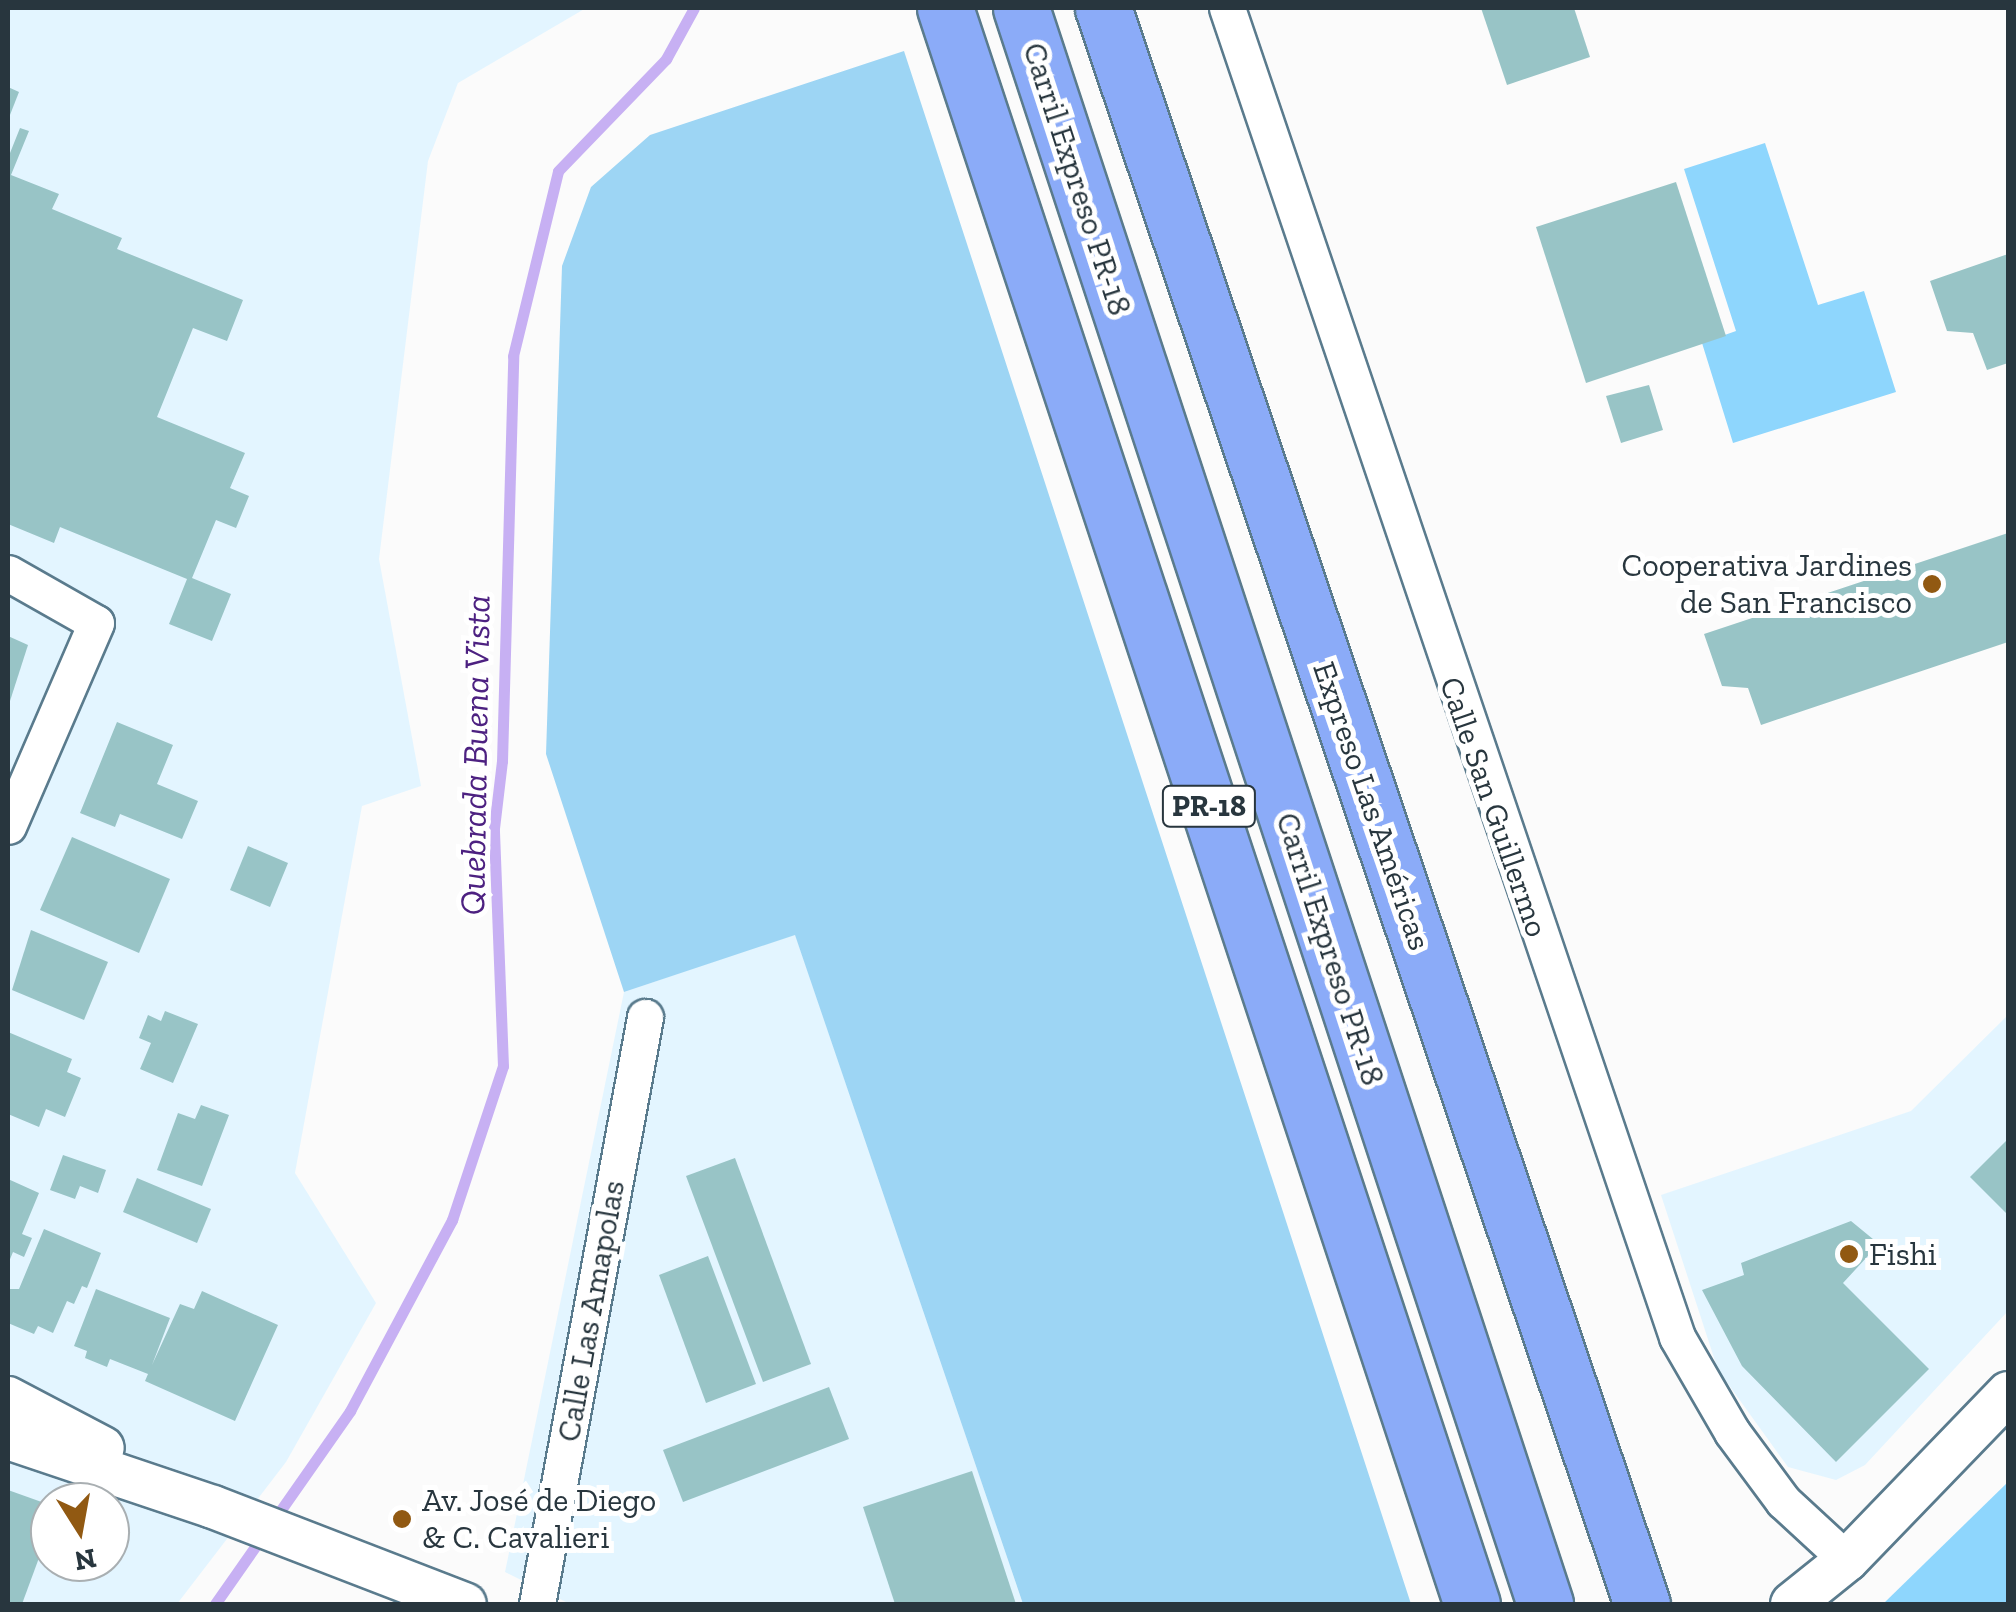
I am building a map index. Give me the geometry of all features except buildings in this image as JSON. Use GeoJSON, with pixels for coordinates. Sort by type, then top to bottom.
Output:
{"type":"FeatureCollection","features":[{"type":"Feature","properties":{"kind":"highway","name":"PR-18"},"geometry":{"type":"LineString","coordinates":[[945,8],[1472,1604]]}},
{"type":"Feature","properties":{"kind":"highway","name":"Carril Expreso PR-18"},"geometry":{"type":"LineString","coordinates":[[1021,8],[1545,1604]]}},
{"type":"Feature","properties":{"kind":"highway","name":"Expreso Las Américas"},"geometry":{"type":"LineString","coordinates":[[1103,8],[1642,1604]]}},
{"type":"Feature","properties":{"kind":"street","name":"Calle San Guillermo"},"geometry":{"type":"LineString","coordinates":[[1227,8],[1677,1337],[1732,1432],[1783,1500],[1847,1560]]}},
{"type":"Feature","properties":{"kind":"street"},"geometry":{"type":"LineString","coordinates":[[8,573],[96,623],[8,826]]}},
{"type":"Feature","properties":{"kind":"street","name":"Calle Las Amapolas"},"geometry":{"type":"LineString","coordinates":[[538,1604],[645,1017]]}},
{"type":"Feature","properties":{"kind":"street"},"geometry":{"type":"LineString","coordinates":[[1792,1604],[1847,1560],[2008,1393]]}},
{"type":"Feature","properties":{"kind":"street"},"geometry":{"type":"LineString","coordinates":[[8,1398],[214,1507]]}},
{"type":"Feature","properties":{"kind":"street"},"geometry":{"type":"LineString","coordinates":[[8,1438],[214,1507],[465,1604]]}},
{"type":"Feature","properties":{"kind":"shaded area"},"geometry":{"type":"Polygon","coordinates":[[[8,8],[586,8],[458,83],[428,161],[379,559],[421,786],[362,806],[295,1173],[376,1303],[286,1462],[177,1604],[8,1604],[8,8]]]}},
{"type":"Feature","properties":{"kind":"shaded area"},"geometry":{"type":"Polygon","coordinates":[[[904,51],[1411,1604],[1023,1604],[795,935],[624,992],[546,754],[562,266],[591,187],[650,135],[904,51]]]}},
{"type":"Feature","properties":{"kind":"shaded area"},"geometry":{"type":"Polygon","coordinates":[[[1765,143],[1818,305],[1864,291],[1896,392],[1733,443],[1702,343],[1736,331],[1684,169],[1765,143]]]}},
{"type":"Feature","properties":{"kind":"shaded area"},"geometry":{"type":"Polygon","coordinates":[[[795,934],[1023,1604],[570,1604],[505,1572],[624,992],[795,934]]]}},
{"type":"Feature","properties":{"kind":"shaded area"},"geometry":{"type":"Polygon","coordinates":[[[2008,1015],[2008,1311],[1865,1465],[1836,1480],[1788,1467],[1718,1370],[1661,1195],[1911,1111],[2008,1015]]]}},
{"type":"Feature","properties":{"kind":"shaded area"},"geometry":{"type":"Polygon","coordinates":[[[2008,1482],[2008,1604],[1883,1604],[2008,1482]]]}},
{"type":"Feature","properties":{"kind":"waterway","name":"Quebrada Buena Vista"},"geometry":{"type":"LineString","coordinates":[[215,1604],[350,1411],[452,1220],[503,1066],[494,828],[502,761],[513,356],[558,171],[666,59],[694,8]]}},
{"type":"Feature","properties":{"kind":"place","name":"Cooperativa Jardines de San Francisco"},"geometry":{"type":"Point","coordinates":[1932,584]}},
{"type":"Feature","properties":{"kind":"place","name":"Fishi"},"geometry":{"type":"Point","coordinates":[1849,1254]}},
{"type":"Feature","properties":{"kind":"place","name":"Av. José de Diego & C. Cavalieri"},"geometry":{"type":"Point","coordinates":[402,1519]}}]}
